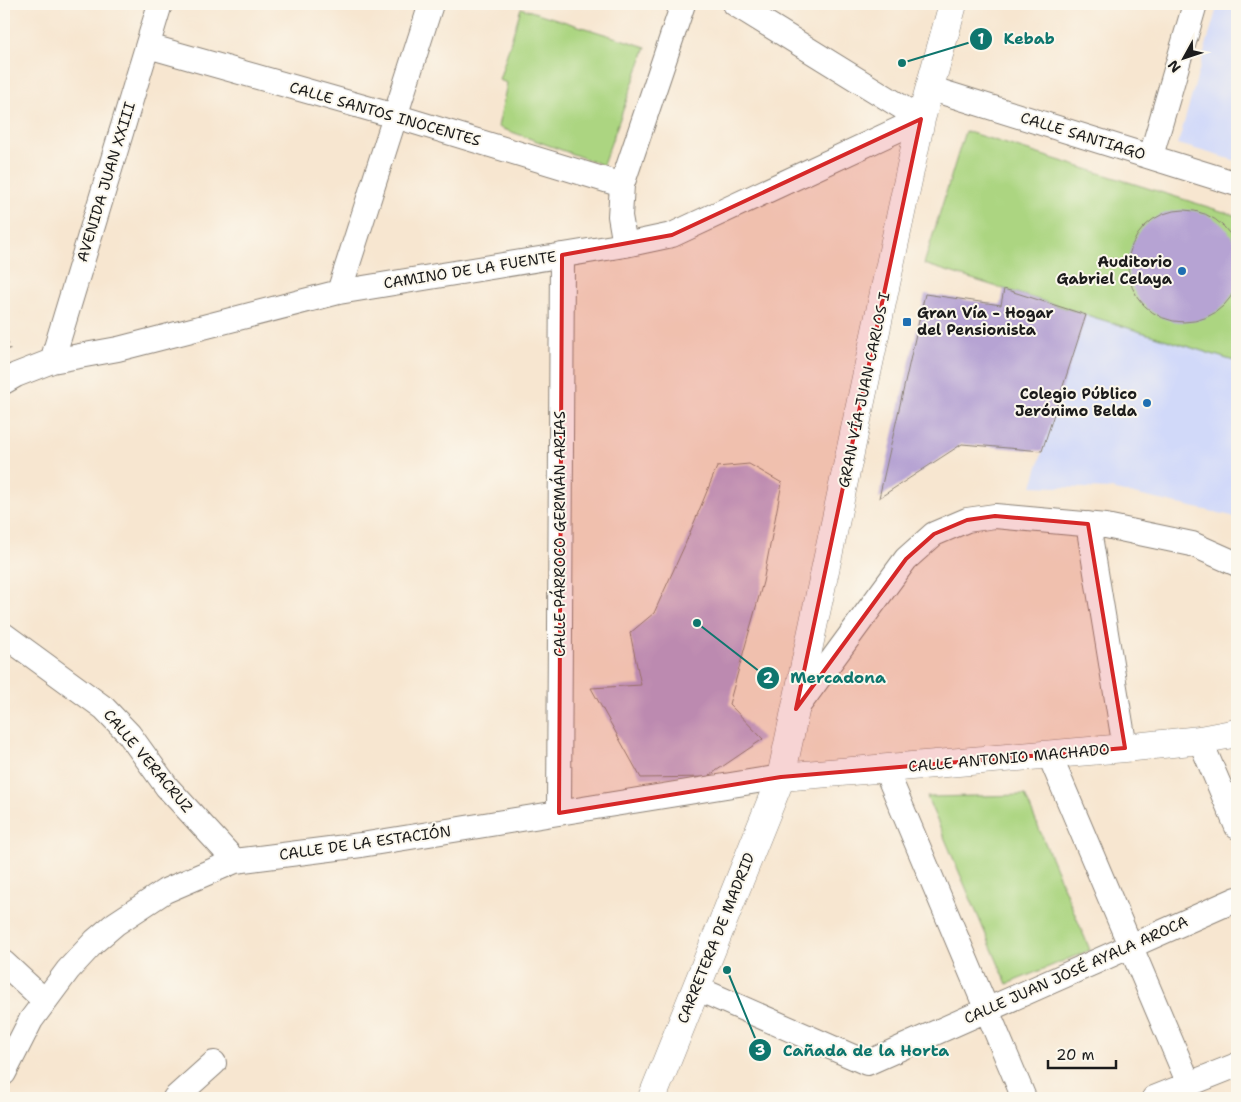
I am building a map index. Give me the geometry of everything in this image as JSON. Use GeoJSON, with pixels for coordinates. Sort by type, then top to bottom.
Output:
{"type":"FeatureCollection","features":[{"type":"Feature","properties":{"kind":"main road","name":"GRAN VÍA JUAN CARLOS I"},"geometry":{"type":"LineString","coordinates":[[781,777],[921,119],[953,4]]}},
{"type":"Feature","properties":{"kind":"main road","name":"CALLE ANTONIO MACHADO"},"geometry":{"type":"LineString","coordinates":[[781,777],[1125,748],[1200,740],[1237,733]]}},
{"type":"Feature","properties":{"kind":"main road","name":"CARRETERA DE MADRID"},"geometry":{"type":"LineString","coordinates":[[652,1098],[781,777]]}},
{"type":"Feature","properties":{"kind":"street","name":"AVENIDA JUAN XXIII"},"geometry":{"type":"LineString","coordinates":[[52,361],[160,4]]}},
{"type":"Feature","properties":{"kind":"street"},"geometry":{"type":"LineString","coordinates":[[339,292],[431,4]]}},
{"type":"Feature","properties":{"kind":"street"},"geometry":{"type":"LineString","coordinates":[[625,245],[620,216],[622,186],[683,4]]}},
{"type":"Feature","properties":{"kind":"street"},"geometry":{"type":"LineString","coordinates":[[735,4],[921,119]]}},
{"type":"Feature","properties":{"kind":"street"},"geometry":{"type":"LineString","coordinates":[[1151,156],[1196,4]]}},
{"type":"Feature","properties":{"kind":"street","name":"CALLE SANTOS INOCENTES"},"geometry":{"type":"LineString","coordinates":[[148,46],[395,116],[622,186]]}},
{"type":"Feature","properties":{"kind":"street","name":"CALLE SANTIAGO"},"geometry":{"type":"LineString","coordinates":[[929,88],[1237,184]]}},
{"type":"Feature","properties":{"kind":"street","name":"CAMINO DE LA FUENTE"},"geometry":{"type":"LineString","coordinates":[[4,382],[16,375],[52,361],[118,349],[339,292],[625,245],[672,235],[921,119]]}},
{"type":"Feature","properties":{"kind":"street","name":"CALLE PÁRROCO GERMÁN ARIAS"},"geometry":{"type":"LineString","coordinates":[[559,813],[562,255]]}},
{"type":"Feature","properties":{"kind":"street"},"geometry":{"type":"LineString","coordinates":[[796,709],[906,559],[934,534],[967,520],[995,516],[1106,526],[1192,544],[1237,564]]}},
{"type":"Feature","properties":{"kind":"street"},"geometry":{"type":"LineString","coordinates":[[1088,524],[1125,748]]}},
{"type":"Feature","properties":{"kind":"street","name":"CALLE VERACRUZ"},"geometry":{"type":"LineString","coordinates":[[4,635],[104,708],[129,734],[167,787],[235,862]]}},
{"type":"Feature","properties":{"kind":"street"},"geometry":{"type":"LineString","coordinates":[[1200,740],[1237,827]]}},
{"type":"Feature","properties":{"kind":"street"},"geometry":{"type":"LineString","coordinates":[[1049,754],[1189,1084]]}},
{"type":"Feature","properties":{"kind":"street"},"geometry":{"type":"LineString","coordinates":[[885,768],[1024,1098]]}},
{"type":"Feature","properties":{"kind":"street","name":"CALLE DE LA ESTACIÓN"},"geometry":{"type":"LineString","coordinates":[[4,1073],[11,1038],[31,1020],[73,964],[95,940],[165,891],[235,862],[361,845],[781,777]]}},
{"type":"Feature","properties":{"kind":"street","name":"CALLE JUAN JOSÉ AYALA AROCA"},"geometry":{"type":"LineString","coordinates":[[696,988],[867,1063],[1237,899]]}},
{"type":"Feature","properties":{"kind":"street"},"geometry":{"type":"LineString","coordinates":[[4,963],[45,1001]]}},
{"type":"Feature","properties":{"kind":"street"},"geometry":{"type":"LineString","coordinates":[[175,1098],[214,1063]]}},
{"type":"Feature","properties":{"kind":"street"},"geometry":{"type":"LineString","coordinates":[[1154,1098],[1237,1065]]}},
{"type":"Feature","properties":{"kind":"highlighted area"},"geometry":{"type":"Polygon","coordinates":[[[921,119],[898,227],[796,709],[906,559],[934,534],[967,520],[995,516],[1088,524],[1125,748],[781,777],[559,813],[562,255],[672,235],[921,119]]]}},
{"type":"Feature","properties":{"kind":"shaded area"},"geometry":{"type":"Polygon","coordinates":[[[1218,4],[1237,4],[1237,161],[1178,144],[1218,4]]]}},
{"type":"Feature","properties":{"kind":"shaded area","name":"Colegio Público Jerónimo Belda"},"geometry":{"type":"Polygon","coordinates":[[[1088,300],[1237,356],[1237,519],[1232,516],[1111,489],[1032,486],[1088,300]]]}},
{"type":"Feature","properties":{"kind":"green space"},"geometry":{"type":"Polygon","coordinates":[[[521,8],[646,47],[603,165],[498,127],[507,83],[499,80],[521,8]]]}},
{"type":"Feature","properties":{"kind":"green space"},"geometry":{"type":"Polygon","coordinates":[[[965,131],[1237,216],[1237,362],[924,264],[965,131]]]}},
{"type":"Feature","properties":{"kind":"green space"},"geometry":{"type":"Polygon","coordinates":[[[1025,795],[1090,950],[1007,984],[927,797],[1025,795]]]}},
{"type":"Feature","properties":{"kind":"building","name":"Auditorio Gabriel Celaya"},"geometry":{"type":"Polygon","coordinates":[[[1184,210],[1206,214],[1224,226],[1236,244],[1240,266],[1236,288],[1224,306],[1206,318],[1184,322],[1162,318],[1144,306],[1132,288],[1128,266],[1132,244],[1144,226],[1162,214],[1184,210]]]}},
{"type":"Feature","properties":{"kind":"building"},"geometry":{"type":"Polygon","coordinates":[[[1004,289],[1086,315],[1042,451],[962,444],[879,498],[925,294],[1001,305],[1004,289]]]}},
{"type":"Feature","properties":{"kind":"building"},"geometry":{"type":"Polygon","coordinates":[[[749,464],[782,483],[763,582],[729,704],[763,739],[707,777],[641,778],[591,688],[641,685],[630,633],[654,613],[717,467],[749,464]]]}},
{"type":"Feature","properties":{"kind":"place","name":"Kebab"},"geometry":{"type":"Point","coordinates":[902,63]}},
{"type":"Feature","properties":{"kind":"place","name":"Auditorio Gabriel Celaya"},"geometry":{"type":"Point","coordinates":[1182,271]}},
{"type":"Feature","properties":{"kind":"place","name":"Gran Vía - Hogar del Pensionista"},"geometry":{"type":"Point","coordinates":[907,322]}},
{"type":"Feature","properties":{"kind":"place","name":"Colegio Público Jerónimo Belda"},"geometry":{"type":"Point","coordinates":[1147,403]}},
{"type":"Feature","properties":{"kind":"place","name":"Mercadona"},"geometry":{"type":"Point","coordinates":[697,623]}},
{"type":"Feature","properties":{"kind":"place","name":"Cañada de la Horta"},"geometry":{"type":"Point","coordinates":[727,970]}}]}
